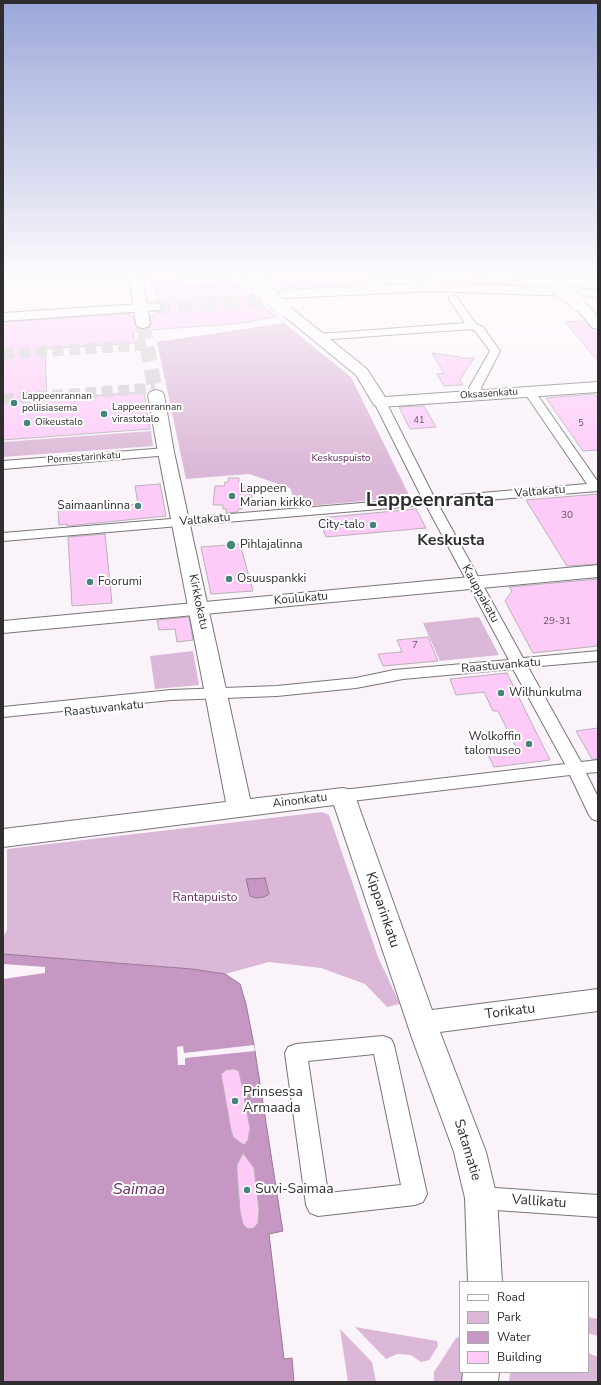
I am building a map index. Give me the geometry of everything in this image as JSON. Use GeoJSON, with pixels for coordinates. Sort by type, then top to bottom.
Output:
{"type":"FeatureCollection","features":[{"type":"Feature","properties":{"kind":"street","name":"Kauppakatu"},"geometry":{"type":"LineString","coordinates":[[321,339],[362,372],[380,402],[430,501],[519,664],[598,815]]}},
{"type":"Feature","properties":{"kind":"street"},"geometry":{"type":"LineString","coordinates":[[478,395],[475,388],[496,351],[486,339]]}},
{"type":"Feature","properties":{"kind":"street","name":"Oksasenkatu"},"geometry":{"type":"LineString","coordinates":[[380,402],[598,387]]}},
{"type":"Feature","properties":{"kind":"street"},"geometry":{"type":"LineString","coordinates":[[530,392],[597,487]]}},
{"type":"Feature","properties":{"kind":"street","name":"Kirkkokatu"},"geometry":{"type":"LineString","coordinates":[[156,395],[166,452],[240,808]]}},
{"type":"Feature","properties":{"kind":"street","name":"Pormestarinkatu"},"geometry":{"type":"LineString","coordinates":[[3,465],[166,452]]}},
{"type":"Feature","properties":{"kind":"street","name":"Valtakatu"},"geometry":{"type":"LineString","coordinates":[[3,536],[597,487]]}},
{"type":"Feature","properties":{"kind":"street","name":"Koulukatu"},"geometry":{"type":"LineString","coordinates":[[3,627],[598,571]]}},
{"type":"Feature","properties":{"kind":"street","name":"Raastuvankatu"},"geometry":{"type":"LineString","coordinates":[[3,712],[171,695],[277,691],[356,683],[404,674],[598,656]]}},
{"type":"Feature","properties":{"kind":"street","name":"Raastuvankatu"},"geometry":{"type":"LineString","coordinates":[[3,716],[23,717],[173,701],[217,694]]}},
{"type":"Feature","properties":{"kind":"street","name":"Ainonkatu"},"geometry":{"type":"LineString","coordinates":[[3,838],[240,808],[598,766]]}},
{"type":"Feature","properties":{"kind":"street","name":"Kipparinkatu"},"geometry":{"type":"LineString","coordinates":[[343,796],[422,1023]]}},
{"type":"Feature","properties":{"kind":"street","name":"Torikatu"},"geometry":{"type":"LineString","coordinates":[[422,1023],[598,1000]]}},
{"type":"Feature","properties":{"kind":"street","name":"Satamatie"},"geometry":{"type":"LineString","coordinates":[[422,1023],[470,1152],[481,1198],[485,1281]]}},
{"type":"Feature","properties":{"kind":"street"},"geometry":{"type":"LineString","coordinates":[[384,1045],[415,1194],[318,1205],[296,1054],[384,1045]]}},
{"type":"Feature","properties":{"kind":"street","name":"Vallikatu"},"geometry":{"type":"LineString","coordinates":[[481,1198],[598,1206]]}},
{"type":"Feature","properties":{"kind":"green space","name":"Keskuspuisto"},"geometry":{"type":"Polygon","coordinates":[[[180,339],[303,339],[351,377],[410,497],[297,507],[290,488],[249,474],[186,479],[157,342],[180,339]]]}},
{"type":"Feature","properties":{"kind":"green space"},"geometry":{"type":"Polygon","coordinates":[[[151,431],[153,446],[3,457],[3,442],[151,431]]]}},
{"type":"Feature","properties":{"kind":"green space"},"geometry":{"type":"Polygon","coordinates":[[[479,617],[499,655],[440,661],[423,623],[479,617]]]}},
{"type":"Feature","properties":{"kind":"green space"},"geometry":{"type":"Polygon","coordinates":[[[193,651],[199,685],[155,689],[150,656],[193,651]]]}},
{"type":"Feature","properties":{"kind":"green space","name":"Rantapuisto"},"geometry":{"type":"Polygon","coordinates":[[[322,812],[329,815],[378,957],[400,1004],[387,1007],[365,984],[321,968],[269,962],[225,974],[192,969],[3,954],[3,937],[7,930],[7,849],[322,812]]]}},
{"type":"Feature","properties":{"kind":"green space"},"geometry":{"type":"Polygon","coordinates":[[[589,1317],[598,1319],[598,1336],[589,1333],[589,1317]]]}},
{"type":"Feature","properties":{"kind":"green space"},"geometry":{"type":"Polygon","coordinates":[[[355,1327],[437,1341],[438,1346],[429,1360],[421,1362],[411,1355],[397,1354],[386,1359],[355,1327]]]}},
{"type":"Feature","properties":{"kind":"green space"},"geometry":{"type":"Polygon","coordinates":[[[340,1329],[372,1362],[376,1382],[348,1382],[340,1329]]]}},
{"type":"Feature","properties":{"kind":"green space"},"geometry":{"type":"Polygon","coordinates":[[[459,1337],[459,1373],[465,1373],[463,1382],[434,1382],[434,1372],[456,1338],[459,1337]]]}},
{"type":"Feature","properties":{"kind":"green space"},"geometry":{"type":"Polygon","coordinates":[[[589,1353],[598,1357],[598,1382],[509,1382],[510,1373],[589,1373],[589,1353]]]}},
{"type":"Feature","properties":{"kind":"water"},"geometry":{"type":"Polygon","coordinates":[[[265,878],[269,894],[264,897],[256,898],[250,896],[246,879],[265,878]]]}},
{"type":"Feature","properties":{"kind":"water","name":"Saimaa"},"geometry":{"type":"Polygon","coordinates":[[[3,954],[192,969],[225,974],[240,984],[246,1004],[254,1045],[283,1231],[269,1234],[284,1359],[292,1358],[294,1382],[3,1382],[3,954]]]}},
{"type":"Feature","properties":{"kind":"pier"},"geometry":{"type":"Polygon","coordinates":[[[3,964],[45,967],[45,973],[3,979],[3,964]]]}},
{"type":"Feature","properties":{"kind":"pier"},"geometry":{"type":"Polygon","coordinates":[[[254,1045],[255,1051],[185,1058],[185,1065],[178,1065],[177,1047],[183,1046],[184,1053],[254,1045]]]}},
{"type":"Feature","properties":{"kind":"building"},"geometry":{"type":"Polygon","coordinates":[[[3,339],[134,339],[135,343],[45,349],[47,399],[144,392],[150,429],[3,440],[3,339]]]}},
{"type":"Feature","properties":{"kind":"building"},"geometry":{"type":"Polygon","coordinates":[[[579,339],[598,339],[598,361],[579,339]]]}},
{"type":"Feature","properties":{"kind":"building"},"geometry":{"type":"Polygon","coordinates":[[[432,353],[461,358],[474,358],[460,380],[463,385],[444,386],[437,374],[444,373],[432,353]]]}},
{"type":"Feature","properties":{"kind":"building"},"geometry":{"type":"Polygon","coordinates":[[[595,394],[598,399],[598,450],[583,451],[546,398],[595,394]]]}},
{"type":"Feature","properties":{"kind":"building"},"geometry":{"type":"Polygon","coordinates":[[[424,406],[436,427],[410,429],[399,407],[424,406]]]}},
{"type":"Feature","properties":{"kind":"building","name":"Lappeen Marian kirkko"},"geometry":{"type":"Polygon","coordinates":[[[229,478],[239,478],[239,482],[243,482],[243,486],[252,486],[252,504],[242,504],[242,509],[238,509],[238,512],[226,513],[227,509],[223,509],[223,505],[213,505],[215,486],[224,486],[225,482],[228,482],[229,478]]]}},
{"type":"Feature","properties":{"kind":"building","name":"Saimaanlinna"},"geometry":{"type":"Polygon","coordinates":[[[160,484],[166,516],[67,526],[67,524],[59,525],[58,510],[138,504],[135,486],[160,484]]]}},
{"type":"Feature","properties":{"kind":"building"},"geometry":{"type":"Polygon","coordinates":[[[598,494],[598,564],[567,566],[526,500],[598,494]]]}},
{"type":"Feature","properties":{"kind":"building","name":"City-talo"},"geometry":{"type":"Polygon","coordinates":[[[416,509],[426,528],[326,537],[319,518],[416,509]]]}},
{"type":"Feature","properties":{"kind":"building","name":"Foorumi"},"geometry":{"type":"Polygon","coordinates":[[[105,534],[112,603],[72,606],[68,537],[105,534]]]}},
{"type":"Feature","properties":{"kind":"building","name":"Osuuspankki"},"geometry":{"type":"Polygon","coordinates":[[[240,544],[253,591],[211,594],[201,547],[240,544]]]}},
{"type":"Feature","properties":{"kind":"building"},"geometry":{"type":"Polygon","coordinates":[[[598,579],[598,646],[533,653],[505,601],[512,591],[509,587],[598,579]]]}},
{"type":"Feature","properties":{"kind":"building"},"geometry":{"type":"Polygon","coordinates":[[[189,617],[193,640],[177,642],[175,629],[159,630],[157,620],[189,617]]]}},
{"type":"Feature","properties":{"kind":"building"},"geometry":{"type":"Polygon","coordinates":[[[428,637],[438,661],[383,666],[378,654],[402,652],[397,640],[428,637]]]}},
{"type":"Feature","properties":{"kind":"building"},"geometry":{"type":"Polygon","coordinates":[[[507,673],[550,760],[494,767],[487,753],[517,749],[498,711],[493,711],[484,692],[456,695],[450,679],[507,673]]]}},
{"type":"Feature","properties":{"kind":"building"},"geometry":{"type":"Polygon","coordinates":[[[598,728],[598,759],[592,759],[576,731],[598,728]]]}},
{"type":"Feature","properties":{"kind":"building","name":"Prinsessa Armaada"},"geometry":{"type":"Polygon","coordinates":[[[234,1069],[239,1071],[250,1128],[248,1140],[244,1145],[233,1137],[221,1074],[226,1070],[234,1069]]]}},
{"type":"Feature","properties":{"kind":"building","name":"Suvi-Saimaa"},"geometry":{"type":"Polygon","coordinates":[[[243,1153],[254,1168],[259,1209],[258,1223],[254,1228],[248,1229],[243,1224],[240,1211],[237,1171],[237,1165],[243,1153]]]}},
{"type":"Feature","properties":{"kind":"tunnel"},"geometry":{"type":"LineString","coordinates":[[146,339],[156,395]]}},
{"type":"Feature","properties":{"kind":"tunnel"},"geometry":{"type":"LineString","coordinates":[[3,354],[147,345]]}},
{"type":"Feature","properties":{"kind":"tunnel"},"geometry":{"type":"LineString","coordinates":[[3,399],[155,388]]}},
{"type":"Feature","properties":{"kind":"place","name":"Lappeenrannan poliisiasema"},"geometry":{"type":"Point","coordinates":[14,403]}},
{"type":"Feature","properties":{"kind":"place","name":"Lappeenrannan virastotalo"},"geometry":{"type":"Point","coordinates":[104,414]}},
{"type":"Feature","properties":{"kind":"place","name":"Oikeustalo"},"geometry":{"type":"Point","coordinates":[27,423]}},
{"type":"Feature","properties":{"kind":"place","name":"Lappeen Marian kirkko"},"geometry":{"type":"Point","coordinates":[232,496]}},
{"type":"Feature","properties":{"kind":"place","name":"Saimaanlinna"},"geometry":{"type":"Point","coordinates":[138,506]}},
{"type":"Feature","properties":{"kind":"place","name":"City-talo"},"geometry":{"type":"Point","coordinates":[373,525]}},
{"type":"Feature","properties":{"kind":"place","name":"Pihlajalinna"},"geometry":{"type":"Point","coordinates":[231,545]}},
{"type":"Feature","properties":{"kind":"place","name":"Osuuspankki"},"geometry":{"type":"Point","coordinates":[229,579]}},
{"type":"Feature","properties":{"kind":"place","name":"Foorumi"},"geometry":{"type":"Point","coordinates":[90,582]}},
{"type":"Feature","properties":{"kind":"place","name":"Wilhunkulma"},"geometry":{"type":"Point","coordinates":[501,693]}},
{"type":"Feature","properties":{"kind":"place","name":"Wolkoffin talomuseo"},"geometry":{"type":"Point","coordinates":[529,744]}},
{"type":"Feature","properties":{"kind":"place","name":"Prinsessa Armaada"},"geometry":{"type":"Point","coordinates":[235,1101]}},
{"type":"Feature","properties":{"kind":"place","name":"Suvi-Saimaa"},"geometry":{"type":"Point","coordinates":[247,1190]}},
{"type":"Feature","properties":{"kind":"district","name":"Lappeenranta"},"geometry":{"type":"Point","coordinates":[430,501]}},
{"type":"Feature","properties":{"kind":"district","name":"Keskusta"},"geometry":{"type":"Point","coordinates":[451,541]}}]}
